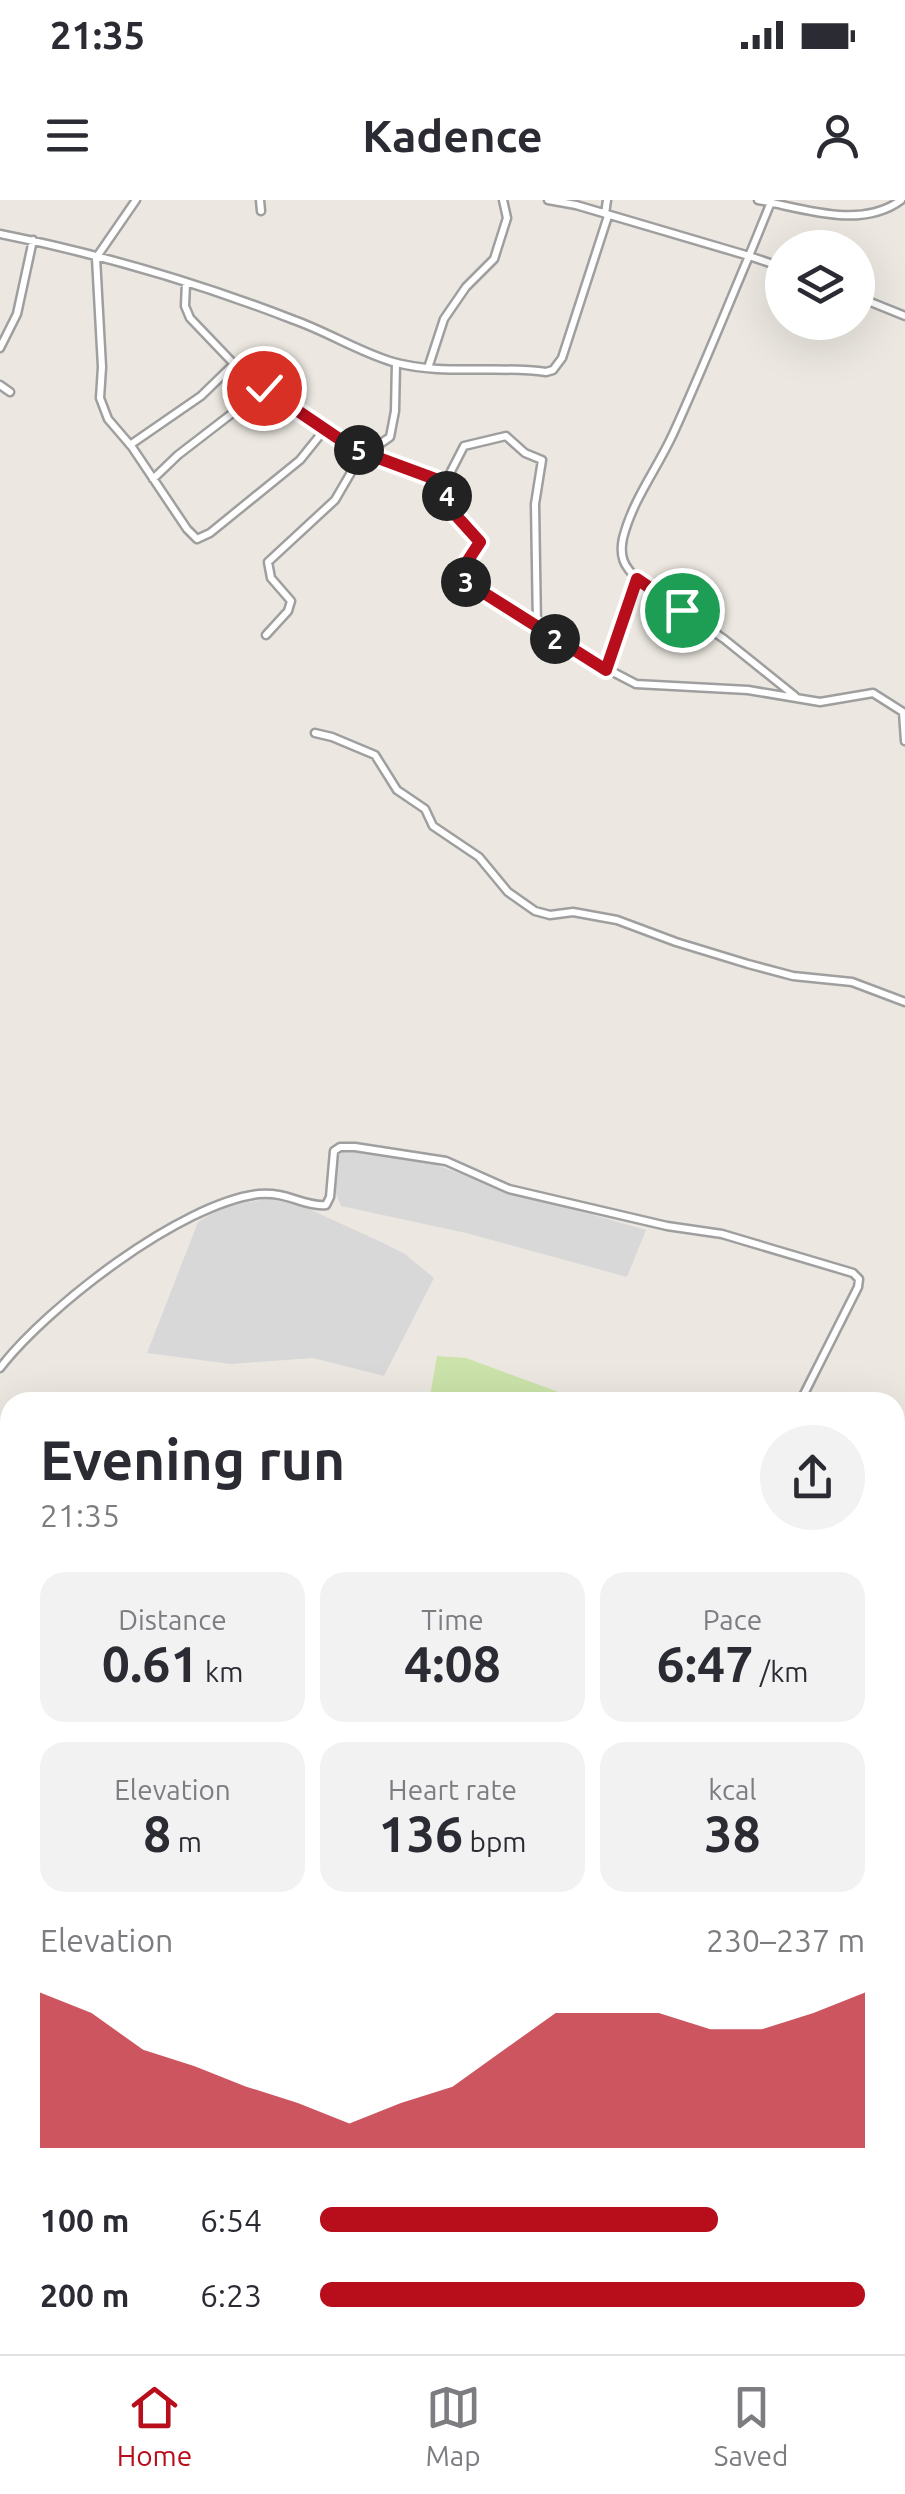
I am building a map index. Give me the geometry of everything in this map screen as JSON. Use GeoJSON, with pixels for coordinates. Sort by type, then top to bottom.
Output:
{"type":"FeatureCollection","features":[{"type":"Feature","properties":{"kind":"street"},"geometry":{"type":"LineString","coordinates":[[136,200],[96,258],[102,353],[100,398],[108,419],[193,536],[201,539],[237,514],[300,460],[324,429]]}},
{"type":"Feature","properties":{"kind":"street"},"geometry":{"type":"LineString","coordinates":[[260,200],[260,212]]}},
{"type":"Feature","properties":{"kind":"street"},"geometry":{"type":"LineString","coordinates":[[428,368],[444,320],[466,287],[494,259],[506,218],[503,200]]}},
{"type":"Feature","properties":{"kind":"street"},"geometry":{"type":"LineString","coordinates":[[548,200],[765,261]]}},
{"type":"Feature","properties":{"kind":"street"},"geometry":{"type":"LineString","coordinates":[[0,234],[134,265],[297,320],[396,363],[428,368],[553,370],[562,358],[606,215],[606,200]]}},
{"type":"Feature","properties":{"kind":"street"},"geometry":{"type":"LineString","coordinates":[[758,200],[809,212],[867,213],[882,212],[901,200]]}},
{"type":"Feature","properties":{"kind":"street"},"geometry":{"type":"LineString","coordinates":[[771,202],[672,438],[642,487],[623,539],[623,562],[637,579],[724,639],[798,698]]}},
{"type":"Feature","properties":{"kind":"street"},"geometry":{"type":"LineString","coordinates":[[0,348],[17,314],[33,240]]}},
{"type":"Feature","properties":{"kind":"street"},"geometry":{"type":"LineString","coordinates":[[186,282],[185,306],[190,318],[234,364],[264,388],[363,452],[446,483]]}},
{"type":"Feature","properties":{"kind":"street"},"geometry":{"type":"LineString","coordinates":[[875,304],[905,316]]}},
{"type":"Feature","properties":{"kind":"street"},"geometry":{"type":"LineString","coordinates":[[266,635],[288,612],[291,601],[271,578],[268,562],[335,500],[363,452],[390,437],[396,411],[396,363]]}},
{"type":"Feature","properties":{"kind":"street"},"geometry":{"type":"LineString","coordinates":[[130,445],[201,396],[234,364]]}},
{"type":"Feature","properties":{"kind":"street"},"geometry":{"type":"LineString","coordinates":[[0,386],[10,392]]}},
{"type":"Feature","properties":{"kind":"street"},"geometry":{"type":"LineString","coordinates":[[153,479],[178,454],[264,388]]}},
{"type":"Feature","properties":{"kind":"street"},"geometry":{"type":"LineString","coordinates":[[536,627],[535,504],[542,459],[526,454],[506,436],[472,442],[461,451],[446,483],[452,511],[480,542],[462,576],[495,602],[606,670],[636,684],[748,690],[820,702],[866,692],[877,694],[904,712],[905,741]]}},
{"type":"Feature","properties":{"kind":"street"},"geometry":{"type":"LineString","coordinates":[[606,670],[637,579]]}},
{"type":"Feature","properties":{"kind":"street"},"geometry":{"type":"LineString","coordinates":[[315,734],[374,755],[397,790],[425,809],[433,826],[479,857],[508,892],[535,910],[617,920],[792,976],[852,982],[905,1002]]}},
{"type":"Feature","properties":{"kind":"street"},"geometry":{"type":"LineString","coordinates":[[0,1368],[85,1285],[184,1220],[222,1202],[256,1194],[289,1195],[326,1205],[330,1197],[332,1154],[340,1147],[446,1160],[509,1188],[667,1226],[722,1234],[853,1273],[859,1278],[858,1288],[805,1392]]}},
{"type":"Feature","properties":{"kind":"shaded area"},"geometry":{"type":"Polygon","coordinates":[[[340,1148],[418,1158],[499,1188],[646,1230],[627,1277],[466,1233],[341,1206],[331,1181],[340,1148]]]}},
{"type":"Feature","properties":{"kind":"shaded area"},"geometry":{"type":"Polygon","coordinates":[[[272,1198],[311,1210],[379,1241],[405,1254],[434,1278],[384,1376],[313,1358],[231,1364],[147,1353],[198,1222],[225,1206],[272,1198]]]}},
{"type":"Feature","properties":{"kind":"green space"},"geometry":{"type":"Polygon","coordinates":[[[437,1356],[466,1358],[559,1392],[431,1392],[437,1356]]]}},
{"type":"Feature","properties":{"kind":"route"},"geometry":{"type":"LineString","coordinates":[[264,388],[354,449],[446,483],[452,511],[480,542],[461,572],[465,581],[606,670],[637,579],[682,610]]}}]}
